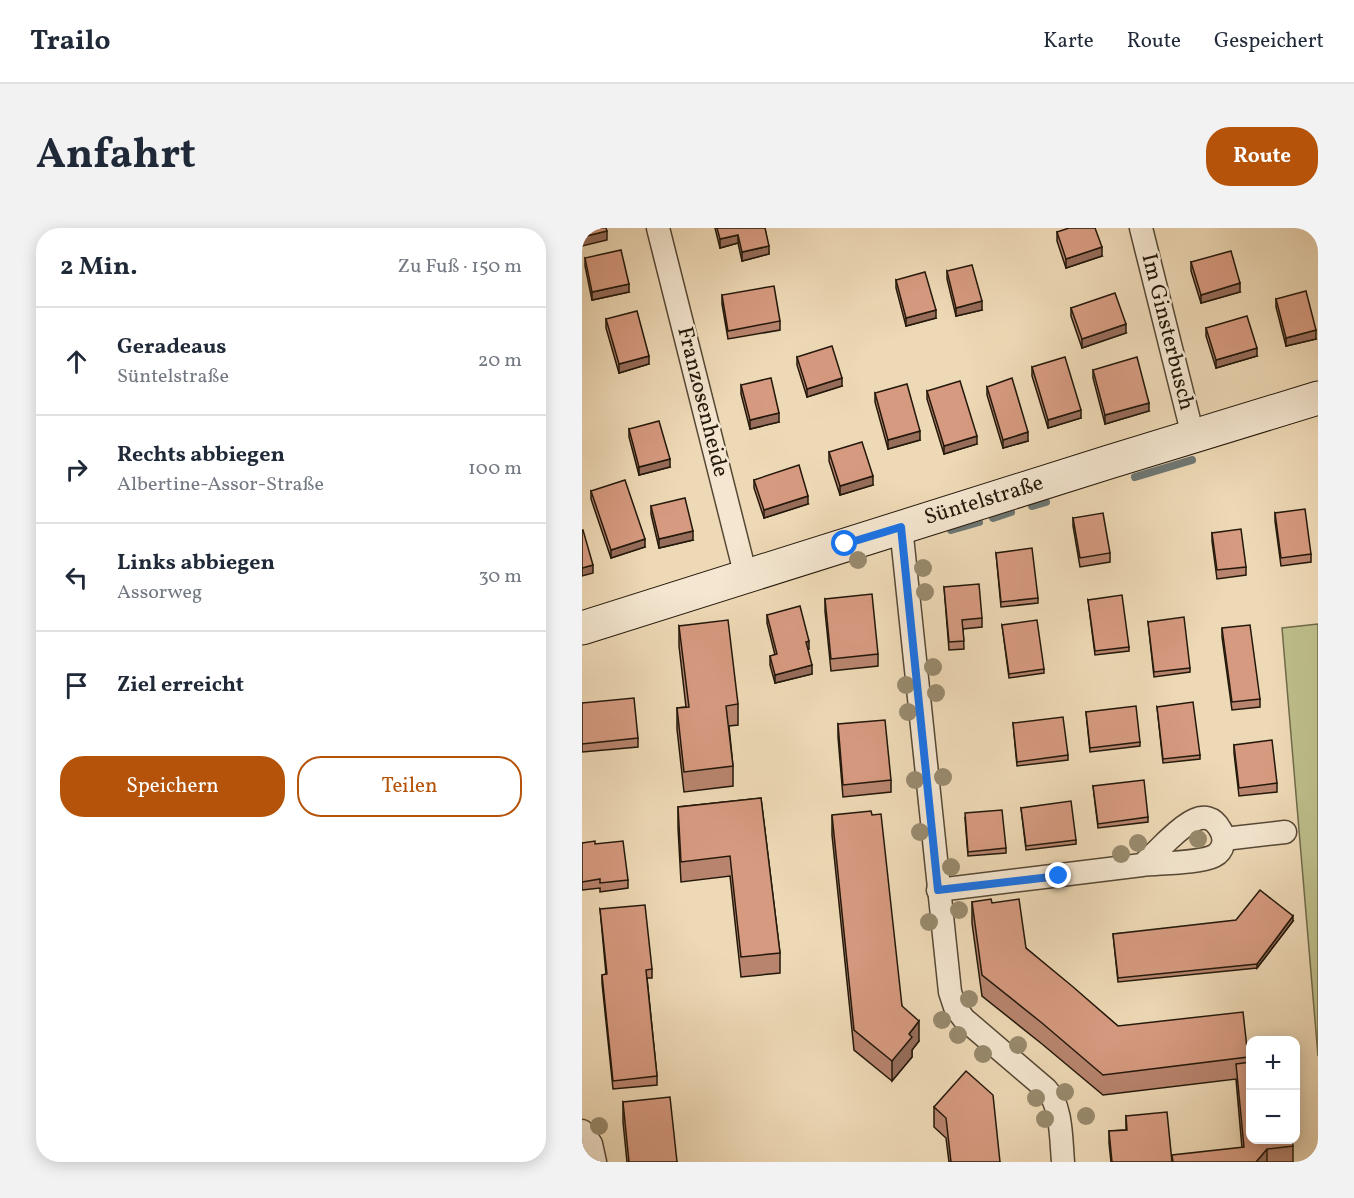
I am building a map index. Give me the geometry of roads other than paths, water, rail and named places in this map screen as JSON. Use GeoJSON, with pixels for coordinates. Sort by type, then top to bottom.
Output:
{"type":"FeatureCollection","features":[{"type":"Feature","properties":{"kind":"street","name":"Franzosenheide"},"geometry":{"type":"LineString","coordinates":[[658,228],[746,577]]}},
{"type":"Feature","properties":{"kind":"street","name":"Im Ginsterbusch"},"geometry":{"type":"LineString","coordinates":[[1141,228],[1193,436]]}},
{"type":"Feature","properties":{"kind":"street","name":"Süntelstraße"},"geometry":{"type":"LineString","coordinates":[[582,628],[1318,398]]}},
{"type":"Feature","properties":{"kind":"street"},"geometry":{"type":"LineString","coordinates":[[901,527],[950,992],[955,1007],[964,1019],[1053,1097],[1058,1112],[1063,1162]]}},
{"type":"Feature","properties":{"kind":"street"},"geometry":{"type":"LineString","coordinates":[[938,890],[1207,859],[1217,855],[1222,847],[1224,838],[1221,830],[1208,818],[1197,818],[1187,823],[1142,865]]}},
{"type":"Feature","properties":{"kind":"street"},"geometry":{"type":"LineString","coordinates":[[1224,838],[1284,832]]}},
{"type":"Feature","properties":{"kind":"street"},"geometry":{"type":"LineString","coordinates":[[582,1131],[591,1144],[595,1162]]}},
{"type":"Feature","properties":{"kind":"waterway"},"geometry":{"type":"LineString","coordinates":[[1135,477],[1192,460]]}},
{"type":"Feature","properties":{"kind":"waterway"},"geometry":{"type":"LineString","coordinates":[[1032,506],[1046,502]]}},
{"type":"Feature","properties":{"kind":"waterway"},"geometry":{"type":"LineString","coordinates":[[993,518],[1011,512]]}},
{"type":"Feature","properties":{"kind":"waterway"},"geometry":{"type":"LineString","coordinates":[[951,530],[979,522]]}}]}
